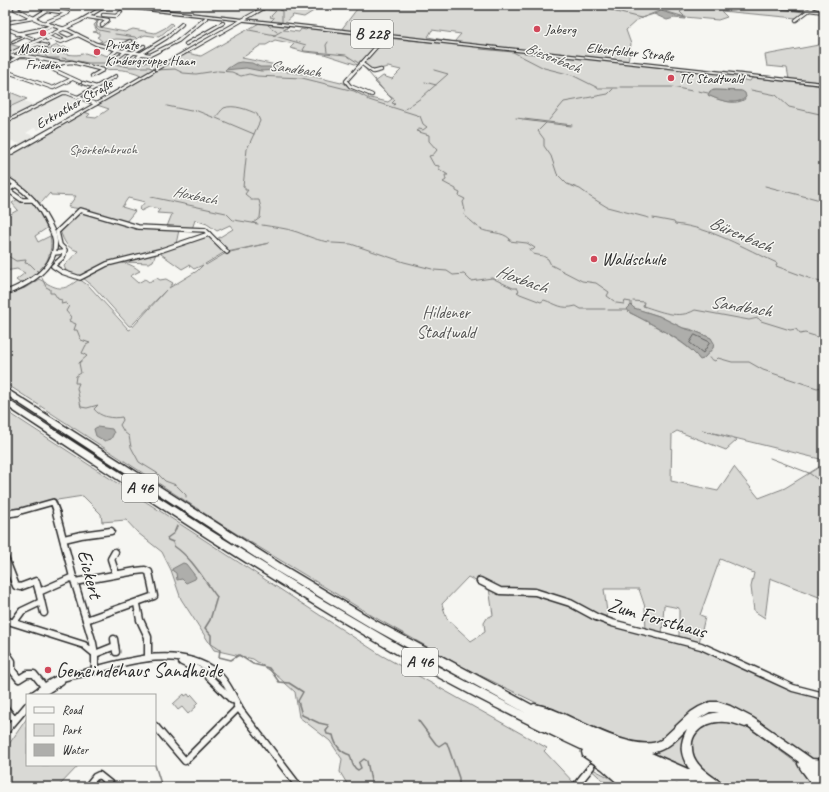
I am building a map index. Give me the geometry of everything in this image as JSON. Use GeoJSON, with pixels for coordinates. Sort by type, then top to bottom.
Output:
{"type":"FeatureCollection","features":[{"type":"Feature","properties":{"kind":"highway","name":"A 46"},"geometry":{"type":"LineString","coordinates":[[5,391],[335,602],[419,650],[524,706],[599,744],[693,787]]}},
{"type":"Feature","properties":{"kind":"highway","name":"A 46"},"geometry":{"type":"LineString","coordinates":[[5,401],[269,572],[336,613],[460,683],[568,739],[672,787]]}},
{"type":"Feature","properties":{"kind":"highway"},"geometry":{"type":"LineString","coordinates":[[524,706],[548,712],[718,787]]}},
{"type":"Feature","properties":{"kind":"highway"},"geometry":{"type":"LineString","coordinates":[[619,743],[647,748],[662,744],[669,740],[695,713],[702,709],[718,707],[727,709],[743,717],[806,764],[824,780]]}},
{"type":"Feature","properties":{"kind":"highway"},"geometry":{"type":"LineString","coordinates":[[718,787],[694,767],[686,749],[688,736],[691,729],[711,718],[728,717],[746,723],[806,764],[824,774]]}},
{"type":"Feature","properties":{"kind":"highway"},"geometry":{"type":"LineString","coordinates":[[568,739],[606,765],[650,787]]}},
{"type":"Feature","properties":{"kind":"highway"},"geometry":{"type":"LineString","coordinates":[[806,764],[824,765]]}},
{"type":"Feature","properties":{"kind":"highway"},"geometry":{"type":"LineString","coordinates":[[806,764],[818,787]]}},
{"type":"Feature","properties":{"kind":"highway"},"geometry":{"type":"LineString","coordinates":[[606,765],[629,787]]}},
{"type":"Feature","properties":{"kind":"main road","name":"B 228"},"geometry":{"type":"LineString","coordinates":[[108,5],[243,20]]}},
{"type":"Feature","properties":{"kind":"main road","name":"Elberfelder Straße"},"geometry":{"type":"LineString","coordinates":[[243,20],[824,84]]}},
{"type":"Feature","properties":{"kind":"main road"},"geometry":{"type":"LineString","coordinates":[[5,177],[33,200],[42,212],[54,234],[55,240],[54,253],[47,266],[38,275],[21,286],[5,293]]}},
{"type":"Feature","properties":{"kind":"street"},"geometry":{"type":"LineString","coordinates":[[23,5],[15,10],[44,23],[78,35],[96,44],[116,50],[153,55],[178,41],[206,18]]}},
{"type":"Feature","properties":{"kind":"street"},"geometry":{"type":"LineString","coordinates":[[5,23],[33,18],[54,5]]}},
{"type":"Feature","properties":{"kind":"street"},"geometry":{"type":"LineString","coordinates":[[6,56],[88,17],[108,5]]}},
{"type":"Feature","properties":{"kind":"street","name":"Erkrather Straße"},"geometry":{"type":"LineString","coordinates":[[5,156],[269,5]]}},
{"type":"Feature","properties":{"kind":"street"},"geometry":{"type":"LineString","coordinates":[[773,5],[806,12],[824,12]]}},
{"type":"Feature","properties":{"kind":"street"},"geometry":{"type":"LineString","coordinates":[[796,20],[816,5]]}},
{"type":"Feature","properties":{"kind":"street"},"geometry":{"type":"LineString","coordinates":[[44,23],[68,13],[46,10]]}},
{"type":"Feature","properties":{"kind":"street"},"geometry":{"type":"LineString","coordinates":[[102,25],[121,12]]}},
{"type":"Feature","properties":{"kind":"street"},"geometry":{"type":"LineString","coordinates":[[103,15],[121,17]]}},
{"type":"Feature","properties":{"kind":"street"},"geometry":{"type":"LineString","coordinates":[[88,17],[113,22]]}},
{"type":"Feature","properties":{"kind":"street"},"geometry":{"type":"LineString","coordinates":[[186,44],[223,23]]}},
{"type":"Feature","properties":{"kind":"street"},"geometry":{"type":"LineString","coordinates":[[135,60],[141,54],[166,38],[182,24]]}},
{"type":"Feature","properties":{"kind":"street"},"geometry":{"type":"LineString","coordinates":[[17,34],[46,28],[53,25]]}},
{"type":"Feature","properties":{"kind":"street"},"geometry":{"type":"LineString","coordinates":[[5,28],[33,39]]}},
{"type":"Feature","properties":{"kind":"street"},"geometry":{"type":"LineString","coordinates":[[58,34],[72,42]]}},
{"type":"Feature","properties":{"kind":"street"},"geometry":{"type":"LineString","coordinates":[[47,39],[50,38],[61,42],[78,35]]}},
{"type":"Feature","properties":{"kind":"street"},"geometry":{"type":"LineString","coordinates":[[14,42],[25,36]]}},
{"type":"Feature","properties":{"kind":"street"},"geometry":{"type":"LineString","coordinates":[[372,95],[350,86],[347,83],[347,79],[386,36]]}},
{"type":"Feature","properties":{"kind":"street"},"geometry":{"type":"LineString","coordinates":[[166,38],[196,47]]}},
{"type":"Feature","properties":{"kind":"street"},"geometry":{"type":"LineString","coordinates":[[30,47],[55,41]]}},
{"type":"Feature","properties":{"kind":"street"},"geometry":{"type":"LineString","coordinates":[[110,56],[130,41]]}},
{"type":"Feature","properties":{"kind":"street"},"geometry":{"type":"LineString","coordinates":[[118,58],[124,51],[136,44]]}},
{"type":"Feature","properties":{"kind":"street"},"geometry":{"type":"LineString","coordinates":[[126,59],[132,53],[144,46]]}},
{"type":"Feature","properties":{"kind":"street"},"geometry":{"type":"LineString","coordinates":[[6,56],[20,56],[62,63],[72,62],[104,70],[92,76]]}},
{"type":"Feature","properties":{"kind":"street"},"geometry":{"type":"LineString","coordinates":[[5,64],[20,56]]}},
{"type":"Feature","properties":{"kind":"street"},"geometry":{"type":"LineString","coordinates":[[62,63],[53,69],[72,79],[96,87]]}},
{"type":"Feature","properties":{"kind":"street"},"geometry":{"type":"LineString","coordinates":[[361,63],[372,73],[381,70]]}},
{"type":"Feature","properties":{"kind":"street"},"geometry":{"type":"LineString","coordinates":[[5,71],[53,88],[72,79]]}},
{"type":"Feature","properties":{"kind":"street"},"geometry":{"type":"LineString","coordinates":[[78,98],[116,76]]}},
{"type":"Feature","properties":{"kind":"street"},"geometry":{"type":"LineString","coordinates":[[5,122],[10,118],[61,94],[67,93],[96,104]]}},
{"type":"Feature","properties":{"kind":"street"},"geometry":{"type":"LineString","coordinates":[[16,185],[6,191],[20,200],[28,202],[33,200]]}},
{"type":"Feature","properties":{"kind":"street"},"geometry":{"type":"LineString","coordinates":[[209,234],[159,251],[107,264],[80,278],[62,272],[53,266],[63,257],[65,250],[60,245],[57,232],[80,210],[138,227],[205,230],[209,234],[227,252]]}},
{"type":"Feature","properties":{"kind":"street"},"geometry":{"type":"LineString","coordinates":[[54,253],[64,252]]}},
{"type":"Feature","properties":{"kind":"street","name":"Eickert"},"geometry":{"type":"LineString","coordinates":[[5,514],[10,514],[53,502],[95,654],[95,671]]}},
{"type":"Feature","properties":{"kind":"street"},"geometry":{"type":"LineString","coordinates":[[64,539],[90,533],[95,534],[110,531]]}},
{"type":"Feature","properties":{"kind":"street"},"geometry":{"type":"LineString","coordinates":[[115,552],[111,559],[116,574]]}},
{"type":"Feature","properties":{"kind":"street"},"geometry":{"type":"LineString","coordinates":[[5,558],[16,586],[20,587],[36,581],[44,612]]}},
{"type":"Feature","properties":{"kind":"street"},"geometry":{"type":"LineString","coordinates":[[39,592],[74,579],[145,570],[149,572],[154,596],[137,604],[133,603],[86,620]]}},
{"type":"Feature","properties":{"kind":"street","name":"Zum Forsthaus"},"geometry":{"type":"LineString","coordinates":[[480,581],[500,591],[529,590],[559,599],[612,623],[701,646],[793,688],[824,696]]}},
{"type":"Feature","properties":{"kind":"street"},"geometry":{"type":"LineString","coordinates":[[14,622],[22,611],[41,602]]}},
{"type":"Feature","properties":{"kind":"street"},"geometry":{"type":"LineString","coordinates":[[137,604],[140,620],[148,637],[148,658]]}},
{"type":"Feature","properties":{"kind":"street"},"geometry":{"type":"LineString","coordinates":[[5,620],[84,645],[95,654],[115,646]]}},
{"type":"Feature","properties":{"kind":"street"},"geometry":{"type":"LineString","coordinates":[[5,651],[12,660],[12,670],[19,679],[27,674],[34,674],[42,684]]}},
{"type":"Feature","properties":{"kind":"street"},"geometry":{"type":"LineString","coordinates":[[34,694],[61,678],[148,658],[173,658],[191,664],[206,672],[239,707],[299,787]]}},
{"type":"Feature","properties":{"kind":"street"},"geometry":{"type":"LineString","coordinates":[[40,694],[56,683],[69,677]]}},
{"type":"Feature","properties":{"kind":"street"},"geometry":{"type":"LineString","coordinates":[[5,732],[26,702]]}},
{"type":"Feature","properties":{"kind":"street"},"geometry":{"type":"LineString","coordinates":[[5,727],[26,707]]}},
{"type":"Feature","properties":{"kind":"street"},"geometry":{"type":"LineString","coordinates":[[156,727],[185,761],[239,707]]}},
{"type":"Feature","properties":{"kind":"street"},"geometry":{"type":"LineString","coordinates":[[5,708],[14,718]]}},
{"type":"Feature","properties":{"kind":"street"},"geometry":{"type":"LineString","coordinates":[[575,787],[591,767]]}},
{"type":"Feature","properties":{"kind":"street"},"geometry":{"type":"LineString","coordinates":[[88,787],[95,777],[99,775],[114,787]]}},
{"type":"Feature","properties":{"kind":"shaded area"},"geometry":{"type":"Polygon","coordinates":[[[215,5],[268,5],[267,10],[277,11],[270,22],[201,15],[215,5]]]}},
{"type":"Feature","properties":{"kind":"shaded area"},"geometry":{"type":"Polygon","coordinates":[[[63,94],[83,100],[50,117],[56,120],[38,130],[34,128],[26,133],[37,137],[22,145],[12,141],[5,145],[5,123],[32,111],[63,94]]]}},
{"type":"Feature","properties":{"kind":"shaded area"},"geometry":{"type":"Polygon","coordinates":[[[24,101],[37,106],[5,121],[5,109],[24,101]]]}},
{"type":"Feature","properties":{"kind":"green space"},"geometry":{"type":"Polygon","coordinates":[[[268,5],[323,5],[304,17],[293,15],[284,23],[270,22],[274,18],[270,17],[276,11],[262,9],[268,5]]]}},
{"type":"Feature","properties":{"kind":"green space"},"geometry":{"type":"Polygon","coordinates":[[[360,5],[747,5],[804,12],[797,18],[721,11],[727,17],[718,20],[685,17],[661,10],[637,20],[626,30],[631,44],[628,61],[341,30],[360,5]],[[432,30],[428,37],[454,42],[461,34],[432,30]]]}},
{"type":"Feature","properties":{"kind":"green space"},"geometry":{"type":"Polygon","coordinates":[[[93,19],[99,20],[96,25],[99,27],[125,32],[133,29],[155,33],[171,23],[173,25],[159,37],[145,35],[134,40],[107,40],[99,44],[97,43],[102,41],[97,37],[99,36],[99,33],[93,32],[97,31],[94,25],[97,22],[93,19]]]}},
{"type":"Feature","properties":{"kind":"green space","name":"Hildener Stadtwald"},"geometry":{"type":"Polygon","coordinates":[[[261,22],[289,26],[284,30],[299,32],[301,29],[306,30],[308,28],[382,38],[358,65],[324,54],[305,52],[290,48],[294,44],[275,40],[266,45],[261,45],[242,58],[281,66],[286,69],[287,72],[342,82],[351,88],[368,94],[369,96],[367,100],[370,98],[388,102],[392,99],[375,82],[383,76],[392,79],[401,70],[388,67],[371,71],[362,63],[387,38],[473,46],[738,76],[744,80],[750,81],[752,78],[757,78],[824,86],[824,460],[702,430],[737,440],[726,450],[677,431],[672,434],[671,481],[718,491],[734,467],[759,498],[785,488],[824,464],[824,599],[770,578],[765,618],[754,611],[751,587],[754,573],[720,559],[700,615],[705,617],[699,643],[679,638],[679,608],[664,605],[662,635],[646,631],[645,607],[639,589],[604,589],[608,620],[612,626],[699,647],[795,691],[824,700],[823,760],[815,761],[738,710],[712,703],[697,708],[687,715],[670,733],[655,744],[638,745],[547,708],[463,667],[376,618],[227,528],[5,383],[5,295],[25,288],[39,279],[55,287],[64,288],[79,279],[89,286],[129,330],[166,290],[131,326],[129,326],[93,286],[83,278],[104,266],[125,263],[140,271],[130,276],[138,283],[145,279],[149,282],[157,278],[160,280],[166,279],[173,283],[169,288],[197,271],[203,265],[194,269],[189,265],[182,269],[161,254],[161,252],[208,235],[225,252],[205,264],[206,265],[226,253],[269,243],[227,252],[215,240],[233,229],[230,225],[217,231],[207,224],[195,220],[192,229],[166,229],[172,214],[157,213],[160,209],[149,207],[141,211],[139,209],[145,202],[128,198],[122,207],[135,211],[125,223],[81,209],[68,207],[76,196],[51,195],[50,193],[40,203],[22,186],[5,174],[5,157],[84,112],[90,114],[87,117],[96,118],[109,109],[97,105],[98,103],[187,53],[201,56],[261,22]],[[711,90],[708,95],[717,99],[737,102],[745,99],[741,91],[711,90]],[[632,306],[630,313],[657,327],[679,341],[699,359],[703,359],[713,348],[711,338],[690,329],[683,328],[659,316],[633,308],[632,306]],[[468,577],[442,604],[447,619],[471,641],[485,632],[484,623],[487,618],[493,615],[489,588],[468,577]]]}},
{"type":"Feature","properties":{"kind":"green space"},"geometry":{"type":"Polygon","coordinates":[[[5,43],[39,52],[50,49],[54,51],[51,48],[57,45],[61,48],[64,47],[70,49],[63,53],[68,54],[77,55],[85,53],[94,56],[98,53],[121,60],[163,64],[139,77],[141,75],[127,71],[98,70],[69,62],[19,55],[21,54],[12,52],[5,55],[5,43]]]}},
{"type":"Feature","properties":{"kind":"green space"},"geometry":{"type":"Polygon","coordinates":[[[824,44],[824,83],[789,79],[787,68],[767,66],[765,55],[824,44]]]}},
{"type":"Feature","properties":{"kind":"green space"},"geometry":{"type":"Polygon","coordinates":[[[5,90],[27,99],[5,109],[5,90]]]}},
{"type":"Feature","properties":{"kind":"green space"},"geometry":{"type":"Polygon","coordinates":[[[18,199],[30,200],[39,212],[47,228],[35,236],[38,242],[50,236],[51,244],[48,258],[40,271],[34,276],[20,283],[16,280],[25,273],[17,269],[5,271],[5,217],[18,210],[12,203],[18,199]]]}},
{"type":"Feature","properties":{"kind":"green space"},"geometry":{"type":"Polygon","coordinates":[[[82,211],[135,227],[179,230],[176,244],[157,251],[153,261],[149,263],[125,262],[126,259],[107,264],[79,277],[67,273],[64,266],[78,251],[68,246],[60,231],[82,211]]]}},
{"type":"Feature","properties":{"kind":"green space"},"geometry":{"type":"Polygon","coordinates":[[[5,410],[381,655],[547,748],[544,751],[575,784],[573,787],[349,787],[340,772],[342,759],[330,741],[299,717],[295,692],[275,674],[253,659],[214,650],[181,599],[171,570],[162,552],[138,533],[126,520],[102,522],[101,514],[83,496],[51,501],[5,514],[5,410]]]}},
{"type":"Feature","properties":{"kind":"green space"},"geometry":{"type":"Polygon","coordinates":[[[184,694],[185,696],[188,694],[190,697],[192,695],[198,702],[195,705],[196,707],[188,714],[182,707],[178,710],[173,704],[184,694]]]}},
{"type":"Feature","properties":{"kind":"green space"},"geometry":{"type":"Polygon","coordinates":[[[709,709],[733,715],[687,732],[697,773],[635,749],[649,750],[709,709]]]}},
{"type":"Feature","properties":{"kind":"green space"},"geometry":{"type":"Polygon","coordinates":[[[26,719],[26,766],[78,766],[58,787],[13,787],[5,781],[5,750],[26,719]]]}},
{"type":"Feature","properties":{"kind":"green space"},"geometry":{"type":"Polygon","coordinates":[[[722,720],[743,724],[748,727],[806,770],[814,787],[730,787],[706,774],[698,767],[691,754],[692,736],[696,731],[707,724],[722,720]]]}},
{"type":"Feature","properties":{"kind":"green space"},"geometry":{"type":"Polygon","coordinates":[[[587,766],[612,779],[621,787],[610,787],[587,766]]]}},
{"type":"Feature","properties":{"kind":"water"},"geometry":{"type":"Polygon","coordinates":[[[661,11],[686,19],[674,18],[667,20],[654,14],[661,11]]]}},
{"type":"Feature","properties":{"kind":"water"},"geometry":{"type":"Polygon","coordinates":[[[236,63],[252,63],[260,67],[270,67],[278,70],[261,71],[246,68],[225,70],[236,63]]]}},
{"type":"Feature","properties":{"kind":"water"},"geometry":{"type":"Polygon","coordinates":[[[710,91],[742,91],[745,93],[746,97],[742,100],[728,102],[708,95],[710,91]]]}},
{"type":"Feature","properties":{"kind":"water"},"geometry":{"type":"Polygon","coordinates":[[[631,305],[634,308],[659,316],[683,328],[711,338],[714,343],[713,348],[703,359],[700,360],[677,339],[629,312],[627,309],[631,305]]]}},
{"type":"Feature","properties":{"kind":"water"},"geometry":{"type":"Polygon","coordinates":[[[97,427],[112,429],[114,433],[111,439],[105,441],[96,436],[94,429],[97,427]]]}},
{"type":"Feature","properties":{"kind":"water"},"geometry":{"type":"Polygon","coordinates":[[[183,563],[186,564],[196,577],[195,579],[186,583],[182,579],[177,580],[176,573],[172,569],[183,563]]]}},
{"type":"Feature","properties":{"kind":"waterway"},"geometry":{"type":"LineString","coordinates":[[600,5],[616,12],[641,18],[654,14]]}},
{"type":"Feature","properties":{"kind":"waterway"},"geometry":{"type":"LineString","coordinates":[[656,5],[652,7],[661,8]]}},
{"type":"Feature","properties":{"kind":"waterway"},"geometry":{"type":"LineString","coordinates":[[725,10],[737,6]]}},
{"type":"Feature","properties":{"kind":"waterway"},"geometry":{"type":"LineString","coordinates":[[686,7],[722,9]]}},
{"type":"Feature","properties":{"kind":"waterway"},"geometry":{"type":"LineString","coordinates":[[683,17],[684,16],[680,12],[685,8]]}},
{"type":"Feature","properties":{"kind":"waterway"},"geometry":{"type":"LineString","coordinates":[[279,10],[282,11],[282,23]]}},
{"type":"Feature","properties":{"kind":"waterway"},"geometry":{"type":"LineString","coordinates":[[95,19],[98,21],[96,27],[99,30],[109,32]]}},
{"type":"Feature","properties":{"kind":"waterway"},"geometry":{"type":"LineString","coordinates":[[268,25],[277,32]]}},
{"type":"Feature","properties":{"kind":"waterway"},"geometry":{"type":"LineString","coordinates":[[275,35],[287,28],[287,26],[281,25]]}},
{"type":"Feature","properties":{"kind":"waterway"},"geometry":{"type":"LineString","coordinates":[[249,30],[275,35]]}},
{"type":"Feature","properties":{"kind":"waterway"},"geometry":{"type":"LineString","coordinates":[[115,34],[135,37],[137,39]]}},
{"type":"Feature","properties":{"kind":"waterway"},"geometry":{"type":"LineString","coordinates":[[275,36],[306,45],[303,50],[304,51],[346,55],[360,64]]}},
{"type":"Feature","properties":{"kind":"waterway"},"geometry":{"type":"LineString","coordinates":[[327,52],[326,45],[328,42]]}},
{"type":"Feature","properties":{"kind":"waterway","name":"Sandbach"},"geometry":{"type":"LineString","coordinates":[[5,47],[9,49]]}},
{"type":"Feature","properties":{"kind":"waterway","name":"Biesenbach"},"geometry":{"type":"LineString","coordinates":[[480,49],[513,52],[544,68],[572,75],[598,88],[618,88]]}},
{"type":"Feature","properties":{"kind":"waterway","name":"Sandbach"},"geometry":{"type":"LineString","coordinates":[[18,52],[42,53],[48,58],[59,58]]}},
{"type":"Feature","properties":{"kind":"waterway","name":"Sandbach"},"geometry":{"type":"LineString","coordinates":[[62,58],[88,63],[109,63],[129,67],[149,67],[156,70],[175,69],[183,73],[196,74],[216,71]]}},
{"type":"Feature","properties":{"kind":"waterway"},"geometry":{"type":"LineString","coordinates":[[363,66],[386,93]]}},
{"type":"Feature","properties":{"kind":"waterway"},"geometry":{"type":"LineString","coordinates":[[434,70],[448,74],[436,85]]}},
{"type":"Feature","properties":{"kind":"waterway","name":"Sandbach"},"geometry":{"type":"LineString","coordinates":[[218,71],[232,72],[241,76],[249,74],[257,76],[302,78],[354,91],[367,98]]}},
{"type":"Feature","properties":{"kind":"waterway"},"geometry":{"type":"LineString","coordinates":[[425,82],[436,85]]}},
{"type":"Feature","properties":{"kind":"waterway"},"geometry":{"type":"LineString","coordinates":[[422,97],[436,85]]}},
{"type":"Feature","properties":{"kind":"waterway","name":"Biesenbach"},"geometry":{"type":"LineString","coordinates":[[620,87],[672,87],[692,91]]}},
{"type":"Feature","properties":{"kind":"waterway"},"geometry":{"type":"LineString","coordinates":[[549,120],[564,102],[608,94],[613,89]]}},
{"type":"Feature","properties":{"kind":"waterway","name":"Biesenbach"},"geometry":{"type":"LineString","coordinates":[[751,90],[776,95],[789,107],[824,115]]}},
{"type":"Feature","properties":{"kind":"waterway","name":"Biesenbach"},"geometry":{"type":"LineString","coordinates":[[698,91],[708,93]]}},
{"type":"Feature","properties":{"kind":"waterway"},"geometry":{"type":"LineString","coordinates":[[387,94],[395,100],[392,103],[395,104],[394,105]]}},
{"type":"Feature","properties":{"kind":"waterway"},"geometry":{"type":"LineString","coordinates":[[405,109],[421,98]]}},
{"type":"Feature","properties":{"kind":"waterway","name":"Sandbach"},"geometry":{"type":"LineString","coordinates":[[369,100],[420,116],[423,124],[427,127],[423,130],[419,129],[416,131],[429,135],[429,141],[437,150],[433,155],[429,156],[434,165],[439,166],[439,168]]}},
{"type":"Feature","properties":{"kind":"waterway"},"geometry":{"type":"LineString","coordinates":[[167,106],[191,111],[195,110],[215,118],[224,108],[241,108],[257,114],[260,121],[254,134]]}},
{"type":"Feature","properties":{"kind":"waterway"},"geometry":{"type":"LineString","coordinates":[[216,118],[254,134]]}},
{"type":"Feature","properties":{"kind":"waterway","name":"Bürenbach"},"geometry":{"type":"LineString","coordinates":[[516,118],[572,125]]}},
{"type":"Feature","properties":{"kind":"waterway","name":"Bürenbach"},"geometry":{"type":"LineString","coordinates":[[523,120],[571,126]]}},
{"type":"Feature","properties":{"kind":"waterway","name":"Bürenbach"},"geometry":{"type":"LineString","coordinates":[[546,123],[538,131],[544,139],[544,146],[551,156],[557,174],[567,184],[580,189],[587,194]]}},
{"type":"Feature","properties":{"kind":"waterway"},"geometry":{"type":"LineString","coordinates":[[251,199],[245,194],[248,190],[245,190],[245,187],[243,187],[247,149],[254,134]]}},
{"type":"Feature","properties":{"kind":"waterway","name":"Sandbach"},"geometry":{"type":"LineString","coordinates":[[439,169],[448,175],[445,175],[446,180],[443,182],[456,189],[456,191],[460,193],[459,196],[465,199],[463,202],[465,211],[464,215],[478,227]]}},
{"type":"Feature","properties":{"kind":"waterway"},"geometry":{"type":"LineString","coordinates":[[765,186],[807,197]]}},
{"type":"Feature","properties":{"kind":"waterway","name":"Bürenbach"},"geometry":{"type":"LineString","coordinates":[[589,196],[607,207],[649,218]]}},
{"type":"Feature","properties":{"kind":"waterway","name":"Hoxbach"},"geometry":{"type":"LineString","coordinates":[[151,197],[226,213],[233,220]]}},
{"type":"Feature","properties":{"kind":"waterway"},"geometry":{"type":"LineString","coordinates":[[809,197],[824,201]]}},
{"type":"Feature","properties":{"kind":"waterway"},"geometry":{"type":"LineString","coordinates":[[253,223],[260,218],[261,208],[259,200],[254,200]]}},
{"type":"Feature","properties":{"kind":"waterway","name":"Bürenbach"},"geometry":{"type":"LineString","coordinates":[[653,218],[674,222],[675,224],[689,226],[715,234],[777,263],[776,266],[814,280]]}},
{"type":"Feature","properties":{"kind":"waterway","name":"Hoxbach"},"geometry":{"type":"LineString","coordinates":[[234,220],[258,224]]}},
{"type":"Feature","properties":{"kind":"waterway","name":"Hoxbach"},"geometry":{"type":"LineString","coordinates":[[262,225],[297,232],[330,242]]}},
{"type":"Feature","properties":{"kind":"waterway","name":"Sandbach"},"geometry":{"type":"LineString","coordinates":[[480,229],[507,236],[510,239],[509,241],[527,243],[535,248],[533,250],[529,249],[533,254],[543,256],[548,259],[551,265],[582,281],[596,283],[609,292],[607,296],[614,301]]}},
{"type":"Feature","properties":{"kind":"waterway","name":"Hoxbach"},"geometry":{"type":"LineString","coordinates":[[332,243],[351,244],[404,262],[432,269]]}},
{"type":"Feature","properties":{"kind":"waterway"},"geometry":{"type":"LineString","coordinates":[[8,256],[16,261],[26,260],[25,263],[30,264],[38,272]]}},
{"type":"Feature","properties":{"kind":"waterway","name":"Hoxbach"},"geometry":{"type":"LineString","coordinates":[[434,270],[447,271],[453,275],[464,274],[471,281],[492,278],[513,288],[517,288],[519,291],[517,292],[520,294],[541,302],[544,300],[563,307],[576,306],[581,309],[605,309]]}},
{"type":"Feature","properties":{"kind":"waterway"},"geometry":{"type":"LineString","coordinates":[[42,278],[46,287],[50,289],[50,293],[54,293],[58,299],[62,300],[61,304],[66,303],[69,306],[66,311],[71,317],[69,321],[76,324],[74,330],[77,330],[81,340],[90,343],[86,345],[82,353],[87,356],[79,363],[81,373],[76,376],[75,383],[79,383],[77,388],[81,407],[87,408],[98,405],[94,409],[103,416],[114,418],[122,417],[123,420],[120,425],[124,432],[129,436],[131,447],[139,462],[157,473],[165,481],[176,485],[186,495],[186,497]]}},
{"type":"Feature","properties":{"kind":"waterway","name":"Bürenbach"},"geometry":{"type":"LineString","coordinates":[[817,281],[824,283]]}},
{"type":"Feature","properties":{"kind":"waterway","name":"Sandbach"},"geometry":{"type":"LineString","coordinates":[[616,303],[624,304],[625,301],[631,302],[631,305]]}},
{"type":"Feature","properties":{"kind":"waterway","name":"Sandbach"},"geometry":{"type":"LineString","coordinates":[[633,301],[644,302],[643,306],[669,314],[689,313],[695,310],[749,320],[758,318],[761,321],[790,330],[796,329],[800,334],[805,333],[824,339]]}},
{"type":"Feature","properties":{"kind":"waterway","name":"Hoxbach"},"geometry":{"type":"LineString","coordinates":[[608,310],[627,310]]}},
{"type":"Feature","properties":{"kind":"waterway","name":"Hoxbach"},"geometry":{"type":"LineString","coordinates":[[709,358],[715,361],[718,358],[732,362],[749,362],[763,370],[817,388],[824,387]]}},
{"type":"Feature","properties":{"kind":"waterway"},"geometry":{"type":"LineString","coordinates":[[770,458],[809,473],[824,484]]}},
{"type":"Feature","properties":{"kind":"waterway"},"geometry":{"type":"LineString","coordinates":[[177,526],[174,533],[167,538],[168,540],[173,542],[174,546],[187,557],[217,597],[210,620],[205,628],[211,635],[211,644],[220,650],[219,657],[231,660],[239,655],[253,664],[269,668],[279,682],[289,683],[303,692],[298,701],[302,715],[319,723],[328,725],[329,727],[326,731],[327,734],[333,735],[338,748],[350,755],[352,764],[356,769],[358,770],[361,768],[359,763],[364,759],[367,761],[371,781],[374,787]]}},
{"type":"Feature","properties":{"kind":"waterway"},"geometry":{"type":"LineString","coordinates":[[418,720],[436,744],[439,746],[445,742],[447,743],[459,778],[459,787]]}},
{"type":"Feature","properties":{"kind":"waterway"},"geometry":{"type":"LineString","coordinates":[[155,766],[162,787]]}},
{"type":"Feature","properties":{"kind":"place","name":"Jaberg"},"geometry":{"type":"Point","coordinates":[537,29]}},
{"type":"Feature","properties":{"kind":"place","name":"Maria vom Frieden"},"geometry":{"type":"Point","coordinates":[43,33]}},
{"type":"Feature","properties":{"kind":"place","name":"Private Kindergruppe Haan"},"geometry":{"type":"Point","coordinates":[97,52]}},
{"type":"Feature","properties":{"kind":"place","name":"TC Stadtwald"},"geometry":{"type":"Point","coordinates":[671,78]}},
{"type":"Feature","properties":{"kind":"place","name":"Waldschule"},"geometry":{"type":"Point","coordinates":[594,259]}},
{"type":"Feature","properties":{"kind":"place","name":"Gemeindehaus Sandheide"},"geometry":{"type":"Point","coordinates":[48,670]}},
{"type":"Feature","properties":{"kind":"park label","name":"Spörkelnbruch"},"geometry":{"type":"Point","coordinates":[103,149]}}]}
